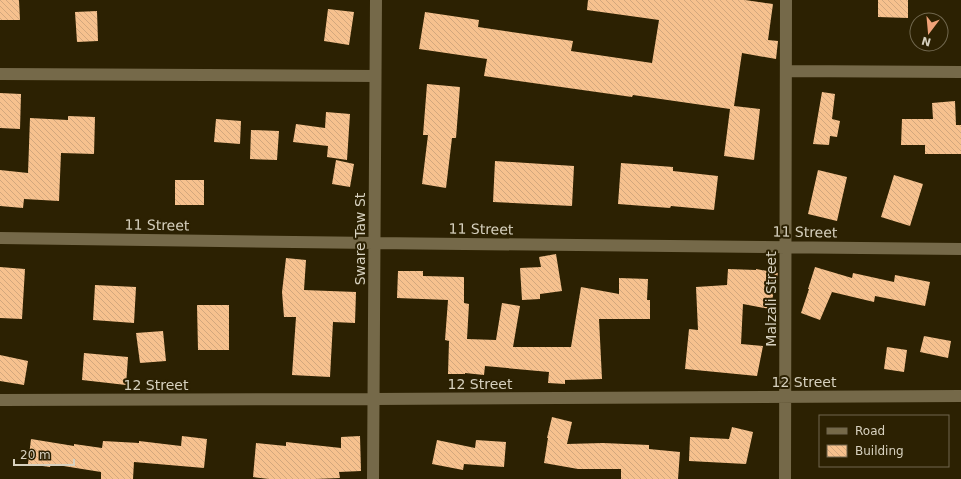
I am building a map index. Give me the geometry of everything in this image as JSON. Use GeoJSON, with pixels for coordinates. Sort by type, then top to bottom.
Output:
{"type":"FeatureCollection","features":[{"type":"Feature","properties":{"kind":"street","name":"Sware Taw St"},"geometry":{"type":"LineString","coordinates":[[373,479],[376,0]]}},
{"type":"Feature","properties":{"kind":"street","name":"Malzali Street"},"geometry":{"type":"LineString","coordinates":[[786,0],[786,479]]}},
{"type":"Feature","properties":{"kind":"street"},"geometry":{"type":"LineString","coordinates":[[787,71],[961,72]]}},
{"type":"Feature","properties":{"kind":"street"},"geometry":{"type":"LineString","coordinates":[[0,74],[375,76]]}},
{"type":"Feature","properties":{"kind":"street","name":"11 Street"},"geometry":{"type":"LineString","coordinates":[[0,238],[961,249]]}},
{"type":"Feature","properties":{"kind":"street","name":"12 Street"},"geometry":{"type":"LineString","coordinates":[[0,400],[961,396]]}},
{"type":"Feature","properties":{"kind":"building"},"geometry":{"type":"Polygon","coordinates":[[[0,0],[19,0],[20,20],[0,20],[0,0]]]}},
{"type":"Feature","properties":{"kind":"building"},"geometry":{"type":"Polygon","coordinates":[[[588,0],[745,0],[773,4],[768,40],[778,41],[776,59],[742,53],[734,106],[760,109],[754,160],[724,156],[730,109],[484,76],[487,59],[419,49],[425,12],[479,20],[478,27],[573,41],[571,51],[652,63],[659,20],[587,10],[588,0]]]}},
{"type":"Feature","properties":{"kind":"building"},"geometry":{"type":"Polygon","coordinates":[[[878,0],[908,0],[908,18],[878,17],[878,0]]]}},
{"type":"Feature","properties":{"kind":"building"},"geometry":{"type":"Polygon","coordinates":[[[328,9],[354,12],[349,45],[324,41],[328,9]]]}},
{"type":"Feature","properties":{"kind":"building"},"geometry":{"type":"Polygon","coordinates":[[[97,11],[98,41],[77,42],[75,12],[97,11]]]}},
{"type":"Feature","properties":{"kind":"building"},"geometry":{"type":"Polygon","coordinates":[[[427,84],[460,87],[456,138],[452,138],[446,188],[422,184],[428,135],[423,135],[427,84]]]}},
{"type":"Feature","properties":{"kind":"building"},"geometry":{"type":"Polygon","coordinates":[[[822,92],[835,94],[832,119],[840,121],[837,137],[830,136],[829,145],[813,144],[822,92]]]}},
{"type":"Feature","properties":{"kind":"building"},"geometry":{"type":"Polygon","coordinates":[[[0,93],[21,94],[20,129],[0,128],[0,93]]]}},
{"type":"Feature","properties":{"kind":"building"},"geometry":{"type":"Polygon","coordinates":[[[955,101],[956,125],[961,125],[961,154],[925,154],[925,145],[901,145],[902,119],[933,119],[932,103],[955,101]]]}},
{"type":"Feature","properties":{"kind":"building"},"geometry":{"type":"Polygon","coordinates":[[[326,112],[350,114],[347,160],[327,157],[328,146],[293,142],[296,124],[325,128],[326,112]]]}},
{"type":"Feature","properties":{"kind":"building"},"geometry":{"type":"Polygon","coordinates":[[[68,116],[95,117],[94,154],[61,153],[59,201],[24,199],[23,208],[0,206],[0,170],[28,173],[30,118],[68,120],[68,116]]]}},
{"type":"Feature","properties":{"kind":"building"},"geometry":{"type":"Polygon","coordinates":[[[216,119],[241,121],[240,144],[214,142],[216,119]]]}},
{"type":"Feature","properties":{"kind":"building"},"geometry":{"type":"Polygon","coordinates":[[[251,130],[279,131],[277,160],[250,159],[251,130]]]}},
{"type":"Feature","properties":{"kind":"building"},"geometry":{"type":"Polygon","coordinates":[[[336,160],[354,164],[350,187],[332,184],[336,160]]]}},
{"type":"Feature","properties":{"kind":"building"},"geometry":{"type":"Polygon","coordinates":[[[495,161],[574,166],[572,206],[493,202],[495,161]]]}},
{"type":"Feature","properties":{"kind":"building"},"geometry":{"type":"Polygon","coordinates":[[[621,163],[673,167],[673,171],[718,176],[714,210],[671,206],[670,208],[618,204],[621,163]]]}},
{"type":"Feature","properties":{"kind":"building"},"geometry":{"type":"Polygon","coordinates":[[[818,170],[847,177],[837,221],[808,214],[818,170]]]}},
{"type":"Feature","properties":{"kind":"building"},"geometry":{"type":"Polygon","coordinates":[[[894,175],[923,184],[910,226],[881,217],[894,175]]]}},
{"type":"Feature","properties":{"kind":"building"},"geometry":{"type":"Polygon","coordinates":[[[175,180],[204,180],[204,205],[175,205],[175,180]]]}},
{"type":"Feature","properties":{"kind":"building"},"geometry":{"type":"Polygon","coordinates":[[[556,254],[562,291],[540,294],[540,299],[522,300],[520,268],[541,267],[539,257],[556,254]]]}},
{"type":"Feature","properties":{"kind":"building"},"geometry":{"type":"Polygon","coordinates":[[[286,258],[306,260],[304,290],[356,292],[355,323],[333,322],[330,377],[292,375],[296,317],[284,317],[282,292],[286,258]]]}},
{"type":"Feature","properties":{"kind":"building"},"geometry":{"type":"Polygon","coordinates":[[[0,267],[25,269],[22,319],[0,318],[0,267]]]}},
{"type":"Feature","properties":{"kind":"building"},"geometry":{"type":"Polygon","coordinates":[[[815,267],[852,278],[853,273],[894,282],[895,275],[930,282],[925,306],[875,296],[874,302],[832,292],[820,320],[801,313],[815,267]]]}},
{"type":"Feature","properties":{"kind":"building"},"geometry":{"type":"Polygon","coordinates":[[[728,269],[756,269],[778,273],[770,309],[743,304],[741,344],[763,346],[757,376],[685,369],[689,329],[698,330],[696,287],[727,285],[728,269]]]}},
{"type":"Feature","properties":{"kind":"building"},"geometry":{"type":"Polygon","coordinates":[[[398,271],[423,271],[423,276],[464,277],[464,303],[469,304],[467,339],[496,340],[502,303],[520,306],[513,347],[571,347],[581,287],[619,294],[619,278],[648,279],[647,300],[650,300],[650,319],[599,319],[602,379],[565,380],[565,384],[548,383],[549,372],[485,366],[484,375],[465,373],[448,374],[449,341],[445,340],[448,300],[397,298],[398,271]]]}},
{"type":"Feature","properties":{"kind":"building"},"geometry":{"type":"Polygon","coordinates":[[[95,285],[136,287],[134,323],[93,320],[95,285]]]}},
{"type":"Feature","properties":{"kind":"building"},"geometry":{"type":"Polygon","coordinates":[[[197,305],[229,305],[229,350],[198,350],[197,305]]]}},
{"type":"Feature","properties":{"kind":"building"},"geometry":{"type":"Polygon","coordinates":[[[163,331],[166,361],[140,363],[136,333],[163,331]]]}},
{"type":"Feature","properties":{"kind":"building"},"geometry":{"type":"Polygon","coordinates":[[[924,336],[951,341],[948,358],[920,352],[924,336]]]}},
{"type":"Feature","properties":{"kind":"building"},"geometry":{"type":"Polygon","coordinates":[[[887,347],[907,350],[904,372],[884,369],[887,347]]]}},
{"type":"Feature","properties":{"kind":"building"},"geometry":{"type":"Polygon","coordinates":[[[84,353],[128,357],[126,385],[82,380],[84,353]]]}},
{"type":"Feature","properties":{"kind":"building"},"geometry":{"type":"Polygon","coordinates":[[[0,355],[28,361],[24,385],[0,381],[0,355]]]}},
{"type":"Feature","properties":{"kind":"building"},"geometry":{"type":"Polygon","coordinates":[[[552,417],[572,422],[567,444],[603,443],[649,445],[649,449],[680,452],[678,479],[621,479],[621,469],[578,469],[544,463],[547,438],[552,417]]]}},
{"type":"Feature","properties":{"kind":"building"},"geometry":{"type":"Polygon","coordinates":[[[732,427],[753,432],[746,464],[689,461],[690,437],[729,439],[732,427]]]}},
{"type":"Feature","properties":{"kind":"building"},"geometry":{"type":"Polygon","coordinates":[[[182,436],[207,439],[204,468],[134,462],[133,479],[101,479],[101,472],[51,464],[50,467],[28,464],[31,439],[74,446],[74,444],[102,448],[103,441],[139,443],[139,441],[181,446],[182,436]]]}},
{"type":"Feature","properties":{"kind":"building"},"geometry":{"type":"Polygon","coordinates":[[[360,436],[361,471],[339,472],[340,478],[269,479],[253,477],[256,443],[286,446],[286,442],[341,448],[341,437],[360,436]]]}},
{"type":"Feature","properties":{"kind":"building"},"geometry":{"type":"Polygon","coordinates":[[[437,440],[475,448],[476,440],[506,442],[504,467],[464,464],[463,470],[432,464],[437,440]]]}}]}
